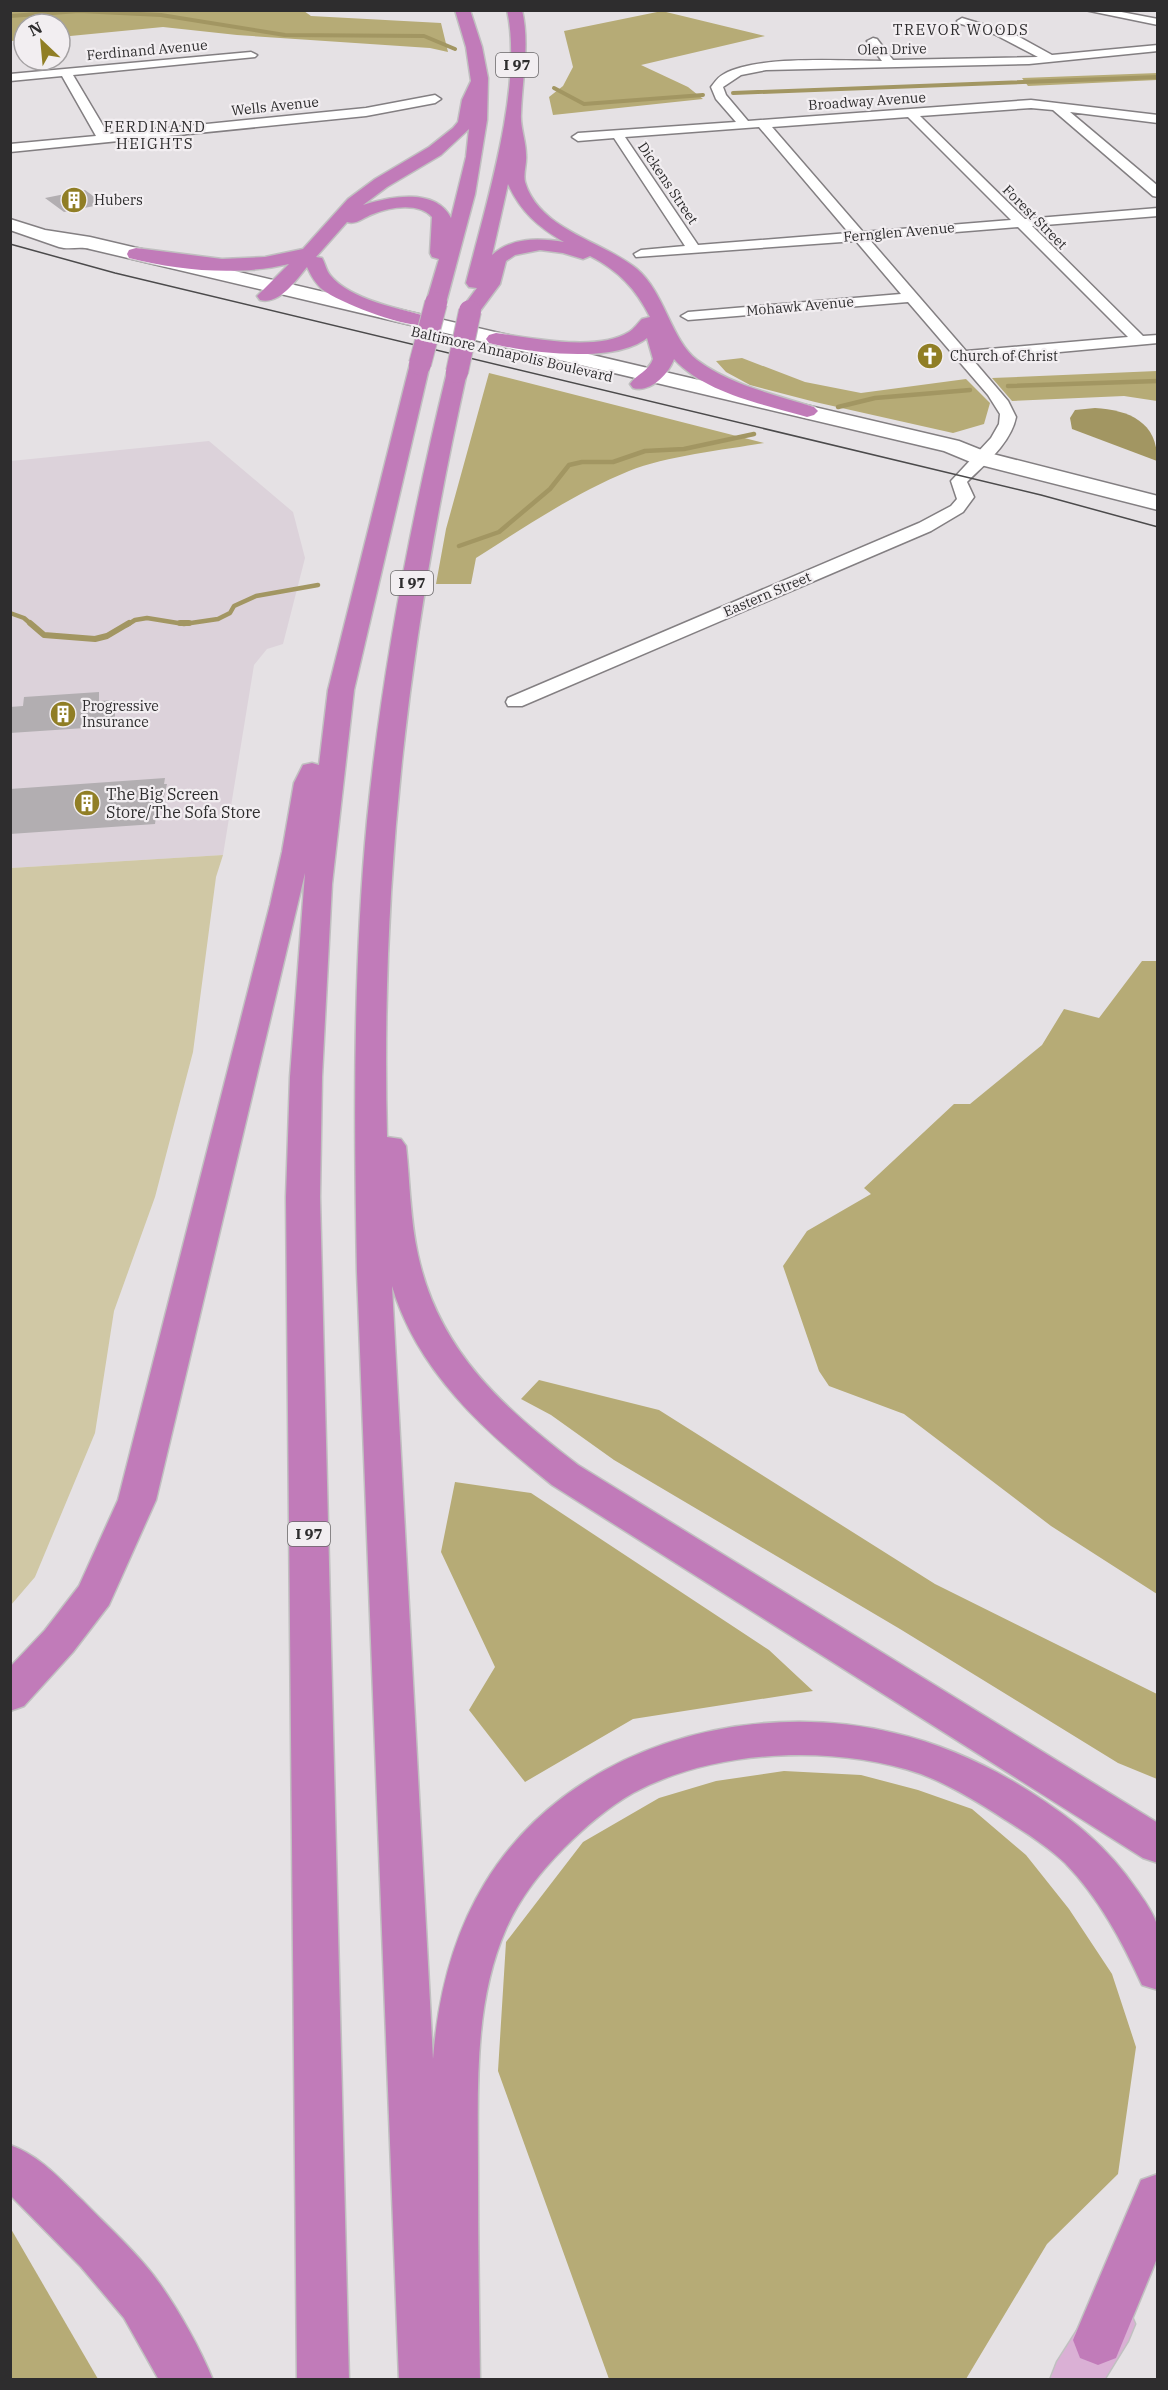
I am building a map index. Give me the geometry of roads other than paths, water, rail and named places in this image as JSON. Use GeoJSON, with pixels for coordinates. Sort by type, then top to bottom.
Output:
{"type":"FeatureCollection","features":[{"type":"Feature","properties":{"kind":"highway","name":"I 97"},"geometry":{"type":"LineString","coordinates":[[323,2379],[303,1197],[306,1077],[318,884],[341,690],[420,364],[478,141],[481,116],[480,78],[474,44],[462,10]]}},
{"type":"Feature","properties":{"kind":"highway","name":"I 97"},"geometry":{"type":"LineString","coordinates":[[425,2379],[371,1194],[372,971],[385,783],[394,693],[406,611],[439,448],[513,119],[518,47],[514,10]]}},
{"type":"Feature","properties":{"kind":"highway"},"geometry":{"type":"LineString","coordinates":[[136,254],[238,267],[312,257],[362,196],[435,151],[459,132],[466,122],[470,100],[480,78]]}},
{"type":"Feature","properties":{"kind":"highway"},"geometry":{"type":"LineString","coordinates":[[513,119],[518,157],[516,179],[526,201],[552,226],[608,258],[634,277],[646,291],[680,354],[697,368],[722,382],[807,411]]}},
{"type":"Feature","properties":{"kind":"highway"},"geometry":{"type":"LineString","coordinates":[[276,293],[355,215],[364,209],[390,203],[432,208],[441,216],[442,229],[438,245],[439,294]]}},
{"type":"Feature","properties":{"kind":"highway"},"geometry":{"type":"LineString","coordinates":[[470,311],[491,282],[500,257],[519,248],[552,246],[579,252],[612,270],[627,284],[665,354],[663,365],[652,381]]}},
{"type":"Feature","properties":{"kind":"highway"},"geometry":{"type":"LineString","coordinates":[[312,257],[319,277],[332,289],[423,321]]}},
{"type":"Feature","properties":{"kind":"highway"},"geometry":{"type":"LineString","coordinates":[[496,339],[566,347],[598,346],[633,337],[644,330],[649,323]]}},
{"type":"Feature","properties":{"kind":"highway"},"geometry":{"type":"LineString","coordinates":[[652,381],[676,367],[680,354]]}},
{"type":"Feature","properties":{"kind":"highway"},"geometry":{"type":"LineString","coordinates":[[10,1695],[59,1641],[95,1594],[137,1500],[284,905],[296,852],[307,783],[341,690]]}},
{"type":"Feature","properties":{"kind":"highway"},"geometry":{"type":"LineString","coordinates":[[372,971],[403,1267],[412,1297],[425,1326],[456,1377],[522,1442],[565,1475],[1158,1845]]}},
{"type":"Feature","properties":{"kind":"highway"},"geometry":{"type":"LineString","coordinates":[[454,2379],[455,2058],[463,2001],[477,1946],[499,1898],[526,1862],[555,1830],[592,1798],[636,1772],[688,1754],[743,1742],[798,1739],[869,1745],[929,1760],[982,1782],[1032,1814],[1079,1850],[1115,1893],[1141,1933],[1158,1971]]}},
{"type":"Feature","properties":{"kind":"highway"},"geometry":{"type":"LineString","coordinates":[[1086,1800],[1158,1818]]}},
{"type":"Feature","properties":{"kind":"highway"},"geometry":{"type":"LineString","coordinates":[[10,2168],[26,2178],[98,2250],[142,2301],[188,2379]]}},
{"type":"Feature","properties":{"kind":"highway"},"geometry":{"type":"LineString","coordinates":[[1087,2360],[1158,2196]]}},
{"type":"Feature","properties":{"kind":"main road","name":"Baltimore Annapolis Boulevard"},"geometry":{"type":"LineString","coordinates":[[10,224],[46,235],[136,254],[276,293],[423,321],[496,339],[940,455],[981,458]]}},
{"type":"Feature","properties":{"kind":"main road","name":"Baltimore Annapolis Boulevard"},"geometry":{"type":"LineString","coordinates":[[46,235],[100,255],[276,293],[652,381],[807,411],[951,446],[981,458],[1158,503]]}},
{"type":"Feature","properties":{"kind":"main road"},"geometry":{"type":"LineString","coordinates":[[1087,2360],[1158,2256]]}},
{"type":"Feature","properties":{"kind":"street"},"geometry":{"type":"LineString","coordinates":[[1090,10],[1158,22]]}},
{"type":"Feature","properties":{"kind":"street"},"geometry":{"type":"LineString","coordinates":[[962,21],[993,28],[1015,37],[1050,59]]}},
{"type":"Feature","properties":{"kind":"street"},"geometry":{"type":"LineString","coordinates":[[873,41],[890,64]]}},
{"type":"Feature","properties":{"kind":"street","name":"Olen Drive"},"geometry":{"type":"LineString","coordinates":[[745,125],[717,91],[718,84],[732,75],[748,70],[783,66],[1050,59],[1158,48]]}},
{"type":"Feature","properties":{"kind":"street","name":"Ferdinand Avenue"},"geometry":{"type":"LineString","coordinates":[[10,78],[251,55]]}},
{"type":"Feature","properties":{"kind":"street"},"geometry":{"type":"LineString","coordinates":[[66,73],[104,138]]}},
{"type":"Feature","properties":{"kind":"street","name":"Wells Avenue"},"geometry":{"type":"LineString","coordinates":[[10,148],[366,112],[435,99]]}},
{"type":"Feature","properties":{"kind":"street","name":"Broadway Avenue"},"geometry":{"type":"LineString","coordinates":[[578,137],[1031,104],[1158,119]]}},
{"type":"Feature","properties":{"kind":"street"},"geometry":{"type":"LineString","coordinates":[[1054,105],[1158,193]]}},
{"type":"Feature","properties":{"kind":"street","name":"Forest Street"},"geometry":{"type":"LineString","coordinates":[[911,113],[1139,340]]}},
{"type":"Feature","properties":{"kind":"street"},"geometry":{"type":"LineString","coordinates":[[763,124],[857,236],[964,356],[1007,413],[1007,425],[981,458]]}},
{"type":"Feature","properties":{"kind":"street","name":"Dickens Street"},"geometry":{"type":"LineString","coordinates":[[617,134],[694,249]]}},
{"type":"Feature","properties":{"kind":"street","name":"Fernglen Avenue"},"geometry":{"type":"LineString","coordinates":[[641,254],[1158,212]]}},
{"type":"Feature","properties":{"kind":"street","name":"Mohawk Avenue"},"geometry":{"type":"LineString","coordinates":[[688,316],[912,297]]}},
{"type":"Feature","properties":{"kind":"street"},"geometry":{"type":"LineString","coordinates":[[964,356],[1158,339]]}},
{"type":"Feature","properties":{"kind":"street","name":"Eastern Street"},"geometry":{"type":"LineString","coordinates":[[515,702],[939,520],[963,504],[966,497],[959,486],[959,481],[981,458]]}},
{"type":"Feature","properties":{"kind":"waterway"},"geometry":{"type":"LineString","coordinates":[[10,16],[79,11],[161,15],[285,35],[424,36],[455,49]]}},
{"type":"Feature","properties":{"kind":"waterway"},"geometry":{"type":"LineString","coordinates":[[733,93],[1158,77]]}},
{"type":"Feature","properties":{"kind":"waterway"},"geometry":{"type":"LineString","coordinates":[[554,88],[584,104],[703,95]]}},
{"type":"Feature","properties":{"kind":"waterway"},"geometry":{"type":"LineString","coordinates":[[1008,386],[1158,381]]}},
{"type":"Feature","properties":{"kind":"waterway"},"geometry":{"type":"LineString","coordinates":[[838,407],[875,398],[970,390]]}},
{"type":"Feature","properties":{"kind":"waterway"},"geometry":{"type":"LineString","coordinates":[[459,546],[499,532],[550,489],[569,465],[582,462],[613,462],[645,451],[684,449],[754,434]]}},
{"type":"Feature","properties":{"kind":"waterway"},"geometry":{"type":"LineString","coordinates":[[127,625],[135,620],[147,618],[184,624],[218,619],[230,613],[234,606],[256,596],[318,585]]}},
{"type":"Feature","properties":{"kind":"waterway"},"geometry":{"type":"LineString","coordinates":[[10,613],[24,618],[32,625]]}},
{"type":"Feature","properties":{"kind":"waterway"},"geometry":{"type":"LineString","coordinates":[[30,623],[44,635],[95,639],[107,636],[129,623]]}},
{"type":"Feature","properties":{"kind":"waterway"},"geometry":{"type":"LineString","coordinates":[[180,623],[189,623]]}},
{"type":"Feature","properties":{"kind":"tram line"},"geometry":{"type":"LineString","coordinates":[[10,244],[115,273],[1041,495],[1158,527]]}},
{"type":"Feature","properties":{"kind":"place","name":"Hubers"},"geometry":{"type":"Point","coordinates":[74,200]}},
{"type":"Feature","properties":{"kind":"place","name":"Church of Christ"},"geometry":{"type":"Point","coordinates":[930,356]}},
{"type":"Feature","properties":{"kind":"place","name":"Progressive Insurance"},"geometry":{"type":"Point","coordinates":[63,714]}},
{"type":"Feature","properties":{"kind":"place","name":"The Big Screen Store/The Sofa Store"},"geometry":{"type":"Point","coordinates":[87,803]}},
{"type":"Feature","properties":{"kind":"district","name":"TREVOR WOODS"},"geometry":{"type":"Point","coordinates":[961,30]}},
{"type":"Feature","properties":{"kind":"district","name":"FERDINAND HEIGHTS"},"geometry":{"type":"Point","coordinates":[155,136]}}]}
